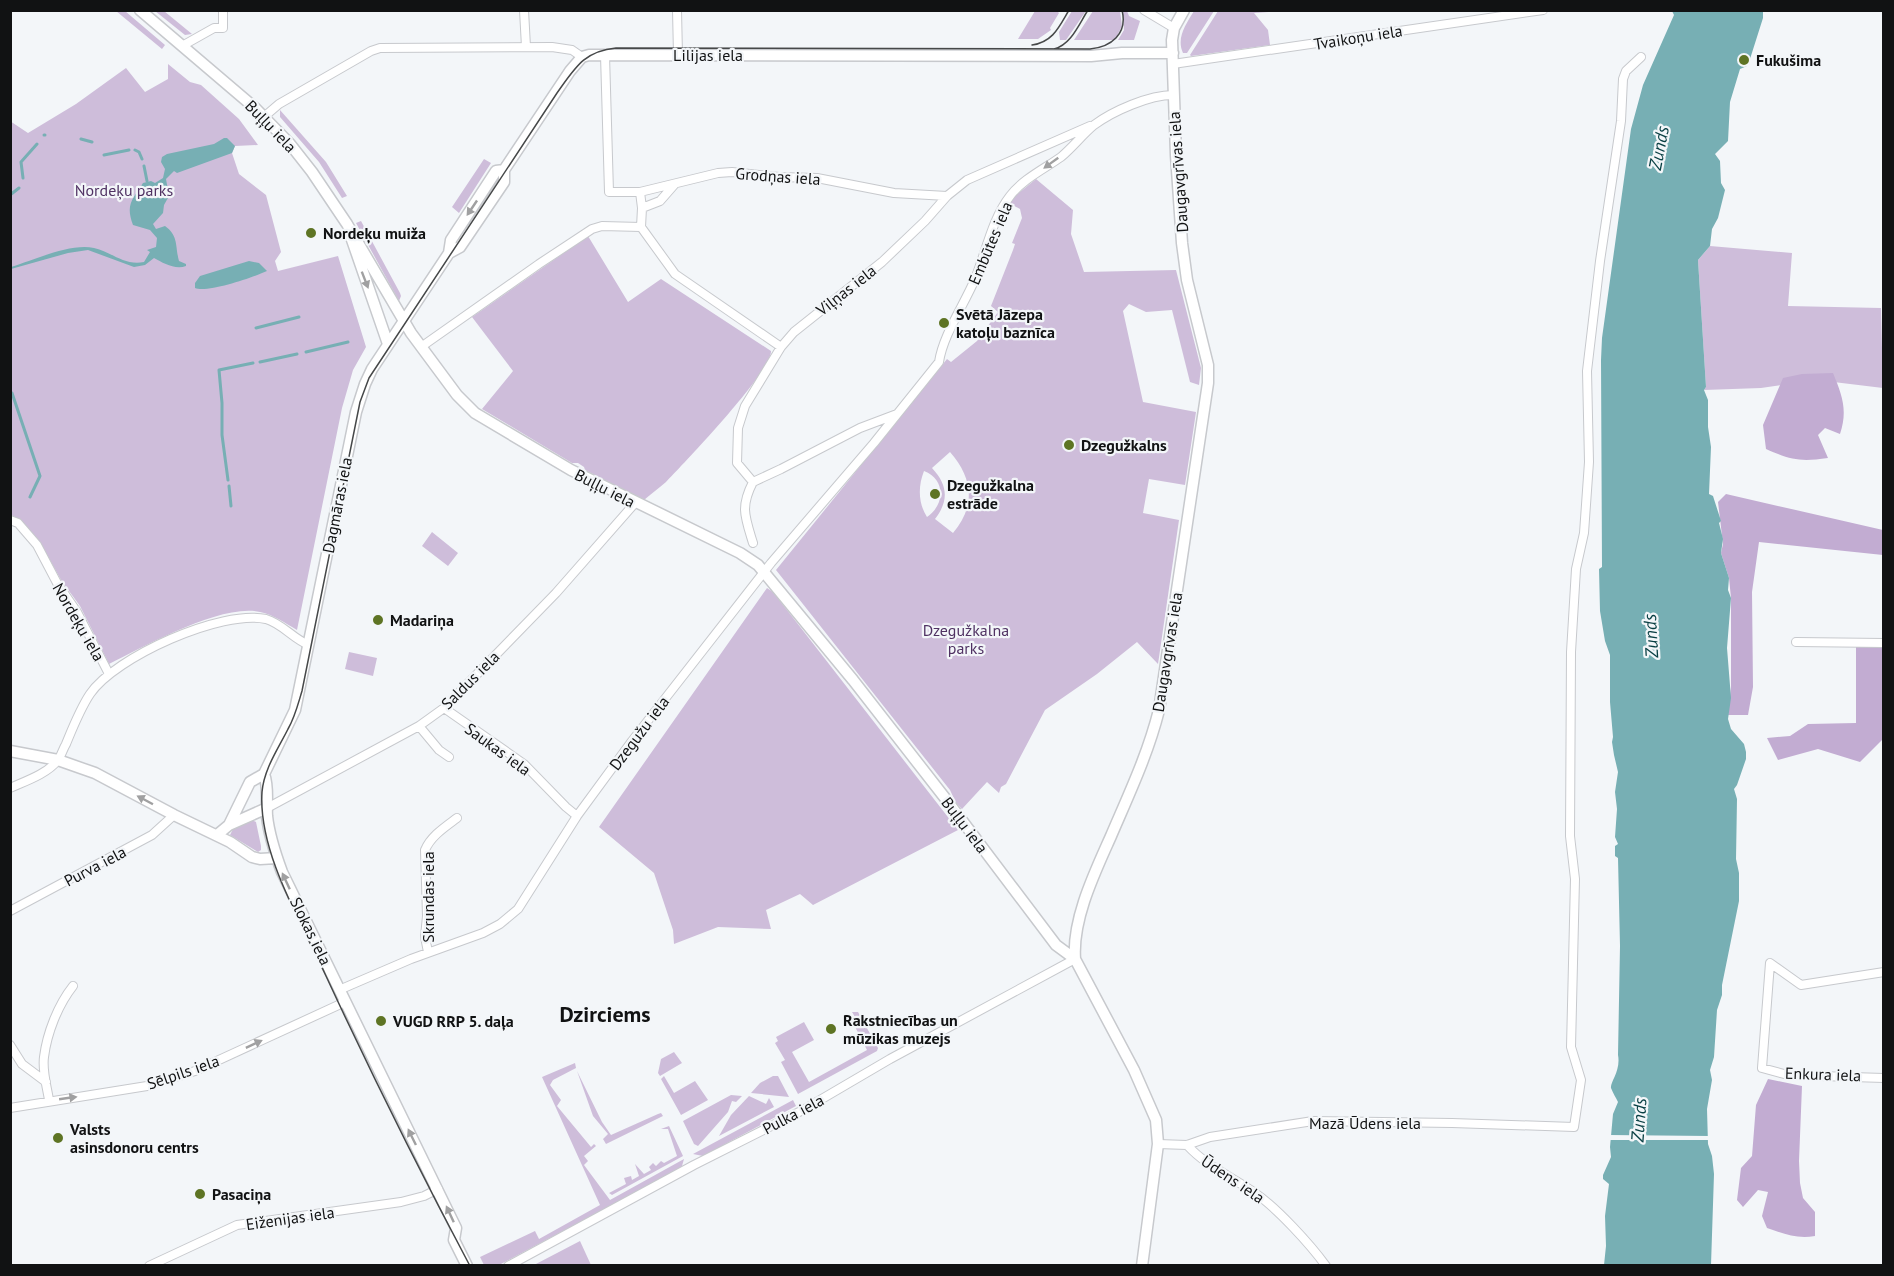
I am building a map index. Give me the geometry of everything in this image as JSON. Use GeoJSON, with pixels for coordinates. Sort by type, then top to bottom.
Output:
{"type":"FeatureCollection","features":[{"type":"Feature","properties":{"kind":"street","name":"Buļļu iela"},"geometry":{"type":"LineString","coordinates":[[140,10],[265,116],[312,172],[347,224],[421,347],[457,395],[475,413],[570,470],[758,565],[938,789],[1056,945],[1075,959]]}},
{"type":"Feature","properties":{"kind":"street"},"geometry":{"type":"LineString","coordinates":[[182,46],[214,28],[223,28],[223,10]]}},
{"type":"Feature","properties":{"kind":"street"},"geometry":{"type":"LineString","coordinates":[[524,10],[526,47]]}},
{"type":"Feature","properties":{"kind":"street"},"geometry":{"type":"LineString","coordinates":[[677,10],[678,55]]}},
{"type":"Feature","properties":{"kind":"street"},"geometry":{"type":"LineString","coordinates":[[1144,10],[1174,28]]}},
{"type":"Feature","properties":{"kind":"street","name":"Daugavgrīvas iela"},"geometry":{"type":"LineString","coordinates":[[1075,959],[1076,938],[1087,894],[1144,758],[1159,710],[1208,383],[1208,365],[1185,266],[1176,155],[1173,95],[1174,28],[1184,10]]}},
{"type":"Feature","properties":{"kind":"street","name":"Tvaikoņu iela"},"geometry":{"type":"LineString","coordinates":[[1173,59],[1299,47],[1544,10]]}},
{"type":"Feature","properties":{"kind":"street","name":"Lilijas iela"},"geometry":{"type":"LineString","coordinates":[[265,116],[279,104],[380,48],[564,48],[582,57],[605,55],[1091,57],[1122,53],[1173,59]]}},
{"type":"Feature","properties":{"kind":"street"},"geometry":{"type":"LineString","coordinates":[[605,55],[609,192],[640,192],[674,185]]}},
{"type":"Feature","properties":{"kind":"street","name":"Dagmāras iela"},"geometry":{"type":"LineString","coordinates":[[217,835],[229,825],[250,782],[264,774],[295,710],[359,399],[372,369],[449,253],[460,247],[504,182],[504,170],[555,92],[582,57]]}},
{"type":"Feature","properties":{"kind":"street","name":"Mazā Ūdens iela"},"geometry":{"type":"LineString","coordinates":[[1158,1144],[1188,1145],[1210,1137],[1313,1121],[1574,1127],[1581,1080],[1571,1047],[1575,879],[1570,836],[1571,652],[1576,569],[1584,533],[1589,462],[1587,371],[1600,261],[1622,121],[1623,79],[1626,71],[1641,57]]}},
{"type":"Feature","properties":{"kind":"street","name":"Embūtes iela"},"geometry":{"type":"LineString","coordinates":[[898,414],[939,362],[940,354],[971,288],[1006,202],[1017,188],[1062,155],[1095,125],[1142,100],[1158,95],[1173,95]]}},
{"type":"Feature","properties":{"kind":"street","name":"Viļņas iela"},"geometry":{"type":"LineString","coordinates":[[753,482],[737,463],[738,428],[745,406],[781,347],[807,320],[882,262],[925,221],[947,196],[967,180],[1095,125]]}},
{"type":"Feature","properties":{"kind":"street","name":"Grodņas iela"},"geometry":{"type":"LineString","coordinates":[[642,208],[660,201],[674,185],[718,173],[732,172],[817,178],[894,193],[947,196]]}},
{"type":"Feature","properties":{"kind":"street"},"geometry":{"type":"LineString","coordinates":[[640,192],[641,226],[675,274],[781,347]]}},
{"type":"Feature","properties":{"kind":"street"},"geometry":{"type":"LineString","coordinates":[[347,224],[355,255],[388,344]]}},
{"type":"Feature","properties":{"kind":"street"},"geometry":{"type":"LineString","coordinates":[[421,347],[539,264],[592,230],[602,226],[641,226]]}},
{"type":"Feature","properties":{"kind":"street"},"geometry":{"type":"LineString","coordinates":[[753,543],[744,513],[744,504],[753,482],[781,470],[860,428],[898,414]]}},
{"type":"Feature","properties":{"kind":"street","name":"Dzegužu iela"},"geometry":{"type":"LineString","coordinates":[[339,990],[429,952],[483,933],[518,909],[578,816],[632,741],[764,572],[898,414]]}},
{"type":"Feature","properties":{"kind":"street","name":"Saldus iela"},"geometry":{"type":"LineString","coordinates":[[267,808],[419,726],[444,708],[556,593],[635,503]]}},
{"type":"Feature","properties":{"kind":"street","name":"Nordeķu iela"},"geometry":{"type":"LineString","coordinates":[[10,520],[18,524],[37,545],[57,583],[77,612],[109,674],[96,685],[88,696],[58,760]]}},
{"type":"Feature","properties":{"kind":"street"},"geometry":{"type":"LineString","coordinates":[[109,674],[142,653],[172,639],[201,627],[235,618],[256,618],[274,622],[309,645]]}},
{"type":"Feature","properties":{"kind":"street"},"geometry":{"type":"LineString","coordinates":[[1796,642],[1884,643]]}},
{"type":"Feature","properties":{"kind":"street","name":"Saukas iela"},"geometry":{"type":"LineString","coordinates":[[444,708],[524,764],[566,807],[578,816]]}},
{"type":"Feature","properties":{"kind":"street"},"geometry":{"type":"LineString","coordinates":[[419,726],[439,750],[449,757]]}},
{"type":"Feature","properties":{"kind":"street"},"geometry":{"type":"LineString","coordinates":[[10,751],[58,760],[96,773],[174,815],[217,835],[252,857],[260,859],[277,858],[270,833],[267,783],[264,774]]}},
{"type":"Feature","properties":{"kind":"street"},"geometry":{"type":"LineString","coordinates":[[10,788],[39,774],[58,760]]}},
{"type":"Feature","properties":{"kind":"street"},"geometry":{"type":"LineString","coordinates":[[229,825],[267,808]]}},
{"type":"Feature","properties":{"kind":"street","name":"Purva iela"},"geometry":{"type":"LineString","coordinates":[[10,911],[152,835],[174,815]]}},
{"type":"Feature","properties":{"kind":"street","name":"Skrundas iela"},"geometry":{"type":"LineString","coordinates":[[429,952],[425,937],[427,916],[425,850],[439,832],[457,818]]}},
{"type":"Feature","properties":{"kind":"street","name":"Slokas iela"},"geometry":{"type":"LineString","coordinates":[[277,858],[339,990],[438,1189],[456,1228],[453,1240],[466,1266]]}},
{"type":"Feature","properties":{"kind":"street"},"geometry":{"type":"LineString","coordinates":[[1075,959],[1129,1060],[1156,1120],[1158,1144],[1142,1266]]}},
{"type":"Feature","properties":{"kind":"street","name":"Pulka iela"},"geometry":{"type":"LineString","coordinates":[[508,1266],[803,1110],[890,1059],[1075,959]]}},
{"type":"Feature","properties":{"kind":"street","name":"Enkura iela"},"geometry":{"type":"LineString","coordinates":[[1884,972],[1801,985],[1770,963],[1762,1068],[1788,1075],[1884,1078]]}},
{"type":"Feature","properties":{"kind":"street"},"geometry":{"type":"LineString","coordinates":[[49,1100],[44,1059],[48,1038],[60,1007],[73,986]]}},
{"type":"Feature","properties":{"kind":"street","name":"Sēlpils iela"},"geometry":{"type":"LineString","coordinates":[[10,1108],[147,1086],[173,1079],[345,1002]]}},
{"type":"Feature","properties":{"kind":"street"},"geometry":{"type":"LineString","coordinates":[[10,1045],[22,1064],[46,1082]]}},
{"type":"Feature","properties":{"kind":"street","name":"Ūdens iela"},"geometry":{"type":"LineString","coordinates":[[1188,1145],[1196,1155],[1211,1166],[1269,1203],[1326,1266]]}},
{"type":"Feature","properties":{"kind":"street","name":"Eiženijas iela"},"geometry":{"type":"LineString","coordinates":[[149,1266],[232,1227],[401,1202],[438,1189]]}},
{"type":"Feature","properties":{"kind":"green space"},"geometry":{"type":"Polygon","coordinates":[[[116,11],[125,11],[165,45],[162,49],[116,11]]]}},
{"type":"Feature","properties":{"kind":"green space"},"geometry":{"type":"Polygon","coordinates":[[[155,11],[164,11],[192,34],[185,35],[155,11]]]}},
{"type":"Feature","properties":{"kind":"green space"},"geometry":{"type":"Polygon","coordinates":[[[1035,11],[1057,11],[1059,13],[1051,30],[1038,39],[1018,39],[1035,11]]]}},
{"type":"Feature","properties":{"kind":"green space"},"geometry":{"type":"Polygon","coordinates":[[[1072,11],[1086,11],[1066,40],[1060,40],[1059,32],[1072,11]]]}},
{"type":"Feature","properties":{"kind":"green space"},"geometry":{"type":"Polygon","coordinates":[[[1093,11],[1120,11],[1122,26],[1115,40],[1074,40],[1093,11]]]}},
{"type":"Feature","properties":{"kind":"green space"},"geometry":{"type":"Polygon","coordinates":[[[1123,11],[1127,11],[1129,16],[1140,21],[1134,40],[1118,40],[1124,30],[1123,11]]]}},
{"type":"Feature","properties":{"kind":"green space"},"geometry":{"type":"Polygon","coordinates":[[[1194,11],[1214,11],[1187,53],[1183,53],[1181,37],[1194,11]]]}},
{"type":"Feature","properties":{"kind":"green space"},"geometry":{"type":"Polygon","coordinates":[[[1218,11],[1283,11],[1254,13],[1268,30],[1270,45],[1191,56],[1218,11]]]}},
{"type":"Feature","properties":{"kind":"green space","name":"Nordeķu parks"},"geometry":{"type":"Polygon","coordinates":[[[168,64],[190,82],[201,85],[239,119],[258,145],[235,146],[232,153],[239,174],[266,195],[281,252],[275,261],[278,271],[338,256],[366,347],[353,370],[342,408],[297,630],[275,617],[260,612],[244,611],[225,614],[183,628],[109,664],[80,606],[61,580],[41,544],[19,519],[11,515],[10,121],[28,133],[76,104],[126,68],[145,92],[168,79],[168,64]]]}},
{"type":"Feature","properties":{"kind":"green space"},"geometry":{"type":"Polygon","coordinates":[[[280,110],[326,162],[347,196],[342,198],[319,162],[280,117],[280,110]]]}},
{"type":"Feature","properties":{"kind":"green space"},"geometry":{"type":"Polygon","coordinates":[[[484,159],[491,163],[459,213],[452,207],[484,159]]]}},
{"type":"Feature","properties":{"kind":"green space","name":"Dzegužkalna parks"},"geometry":{"type":"Polygon","coordinates":[[[1036,179],[1073,210],[1071,234],[1084,272],[1176,270],[1201,368],[1199,385],[1190,382],[1172,310],[1146,312],[1129,304],[1123,311],[1143,402],[1196,412],[1185,485],[1149,479],[1143,513],[1179,520],[1158,664],[1137,642],[1097,674],[1045,710],[999,793],[987,782],[962,809],[956,803],[950,790],[776,570],[947,359],[951,362],[977,341],[998,312],[991,306],[1013,250],[1015,244],[1012,243],[1022,218],[1020,209],[1009,203],[1036,179]],[[950,452],[932,468],[941,481],[945,493],[943,506],[935,519],[953,533],[965,513],[969,492],[963,472],[950,452]],[[924,471],[920,494],[927,517],[937,506],[940,492],[936,480],[924,471]]]}},
{"type":"Feature","properties":{"kind":"green space"},"geometry":{"type":"Polygon","coordinates":[[[361,221],[400,293],[399,301],[356,223],[361,221]]]}},
{"type":"Feature","properties":{"kind":"green space"},"geometry":{"type":"Polygon","coordinates":[[[588,236],[628,302],[661,279],[771,351],[768,362],[758,377],[726,417],[666,482],[644,500],[585,470],[578,463],[572,463],[482,409],[513,371],[472,317],[588,236]]]}},
{"type":"Feature","properties":{"kind":"green space"},"geometry":{"type":"Polygon","coordinates":[[[1710,246],[1792,253],[1788,306],[1881,308],[1883,388],[1817,380],[1761,388],[1704,390],[1706,387],[1698,260],[1710,246]]]}},
{"type":"Feature","properties":{"kind":"green space"},"geometry":{"type":"Polygon","coordinates":[[[432,532],[458,553],[448,566],[422,546],[432,532]]]}},
{"type":"Feature","properties":{"kind":"green space"},"geometry":{"type":"Polygon","coordinates":[[[767,588],[773,592],[958,830],[813,905],[800,894],[766,910],[771,929],[718,927],[674,944],[673,930],[654,873],[599,827],[767,588]]]}},
{"type":"Feature","properties":{"kind":"green space"},"geometry":{"type":"Polygon","coordinates":[[[349,652],[377,658],[373,676],[345,669],[349,652]]]}},
{"type":"Feature","properties":{"kind":"green space"},"geometry":{"type":"Polygon","coordinates":[[[252,820],[256,822],[261,846],[258,852],[230,835],[233,829],[252,820]]]}},
{"type":"Feature","properties":{"kind":"green space"},"geometry":{"type":"Polygon","coordinates":[[[852,1012],[858,1012],[878,1048],[877,1051],[798,1094],[781,1062],[785,1060],[775,1043],[778,1041],[776,1037],[804,1022],[814,1040],[792,1052],[809,1082],[867,1050],[851,1019],[855,1017],[852,1012]]]}},
{"type":"Feature","properties":{"kind":"green space"},"geometry":{"type":"Polygon","coordinates":[[[674,1052],[682,1063],[660,1076],[658,1073],[661,1059],[674,1052]]]}},
{"type":"Feature","properties":{"kind":"green space"},"geometry":{"type":"Polygon","coordinates":[[[575,1063],[576,1068],[553,1080],[550,1085],[561,1100],[557,1106],[591,1147],[594,1144],[596,1146],[584,1156],[588,1161],[584,1165],[610,1200],[684,1159],[682,1166],[499,1265],[484,1265],[480,1257],[535,1231],[539,1239],[600,1205],[542,1077],[575,1063]]]}},
{"type":"Feature","properties":{"kind":"green space"},"geometry":{"type":"Polygon","coordinates":[[[577,1071],[602,1122],[611,1135],[658,1114],[661,1113],[663,1116],[606,1144],[603,1139],[608,1134],[593,1116],[577,1071]]]}},
{"type":"Feature","properties":{"kind":"green space"},"geometry":{"type":"Polygon","coordinates":[[[664,1076],[674,1093],[695,1081],[708,1100],[681,1115],[661,1079],[664,1076]]]}},
{"type":"Feature","properties":{"kind":"green space"},"geometry":{"type":"Polygon","coordinates":[[[773,1076],[778,1076],[789,1097],[751,1093],[760,1083],[773,1076]]]}},
{"type":"Feature","properties":{"kind":"green space"},"geometry":{"type":"Polygon","coordinates":[[[731,1095],[742,1096],[736,1102],[732,1101],[728,1112],[698,1146],[694,1144],[683,1121],[731,1095]]]}},
{"type":"Feature","properties":{"kind":"green space"},"geometry":{"type":"Polygon","coordinates":[[[749,1096],[766,1104],[769,1098],[774,1107],[719,1136],[731,1115],[749,1096]]]}},
{"type":"Feature","properties":{"kind":"green space"},"geometry":{"type":"Polygon","coordinates":[[[793,1100],[796,1106],[703,1156],[693,1154],[793,1100]]]}},
{"type":"Feature","properties":{"kind":"green space"},"geometry":{"type":"Polygon","coordinates":[[[669,1126],[683,1156],[612,1195],[609,1193],[626,1184],[624,1178],[631,1176],[632,1180],[639,1176],[635,1164],[644,1174],[651,1170],[649,1167],[653,1163],[656,1166],[661,1161],[664,1163],[677,1156],[668,1129],[661,1129],[669,1126]]]}},
{"type":"Feature","properties":{"kind":"green space"},"geometry":{"type":"Polygon","coordinates":[[[580,1241],[591,1265],[534,1265],[580,1241]]]}},
{"type":"Feature","properties":{"kind":"shaded area"},"geometry":{"type":"Polygon","coordinates":[[[1833,373],[1841,396],[1844,417],[1840,434],[1825,428],[1818,435],[1828,458],[1796,459],[1766,449],[1763,425],[1783,378],[1802,374],[1833,373]]]}},
{"type":"Feature","properties":{"kind":"shaded area"},"geometry":{"type":"Polygon","coordinates":[[[1726,494],[1883,530],[1883,555],[1759,542],[1752,592],[1753,687],[1748,715],[1728,715],[1731,687],[1731,598],[1729,578],[1721,553],[1723,544],[1718,502],[1726,494]]]}},
{"type":"Feature","properties":{"kind":"shaded area"},"geometry":{"type":"Polygon","coordinates":[[[1856,646],[1883,646],[1883,739],[1860,762],[1818,749],[1778,760],[1767,738],[1790,736],[1808,724],[1856,723],[1856,646]]]}},
{"type":"Feature","properties":{"kind":"shaded area"},"geometry":{"type":"Polygon","coordinates":[[[1768,1079],[1802,1086],[1800,1183],[1803,1198],[1815,1212],[1815,1236],[1796,1236],[1767,1228],[1762,1216],[1768,1192],[1758,1190],[1743,1207],[1737,1200],[1741,1168],[1752,1156],[1756,1105],[1768,1079]]]}},
{"type":"Feature","properties":{"kind":"water","name":"Zunds"},"geometry":{"type":"Polygon","coordinates":[[[1672,11],[1763,11],[1763,18],[1750,59],[1741,55],[1739,62],[1748,63],[1740,69],[1730,102],[1728,141],[1715,154],[1720,161],[1721,183],[1725,190],[1718,218],[1712,229],[1710,246],[1698,260],[1706,387],[1704,390],[1708,400],[1711,447],[1709,494],[1713,496],[1721,521],[1719,523],[1723,539],[1721,553],[1729,578],[1728,590],[1731,598],[1727,648],[1731,698],[1728,719],[1731,729],[1744,744],[1746,752],[1746,759],[1734,789],[1737,799],[1736,859],[1739,873],[1739,901],[1722,995],[1717,1010],[1714,1057],[1710,1070],[1712,1080],[1707,1109],[1708,1144],[1714,1174],[1711,1265],[1604,1265],[1605,1216],[1609,1184],[1603,1179],[1603,1175],[1611,1157],[1613,1114],[1618,1102],[1611,1088],[1619,1061],[1620,946],[1618,858],[1615,856],[1615,846],[1618,844],[1615,837],[1617,809],[1615,792],[1618,772],[1612,742],[1610,655],[1600,611],[1602,338],[1631,129],[1643,85],[1674,15],[1672,11]]]}},
{"type":"Feature","properties":{"kind":"water"},"geometry":{"type":"Polygon","coordinates":[[[224,138],[235,146],[232,153],[177,173],[174,171],[166,179],[169,196],[163,213],[153,224],[156,229],[165,226],[173,234],[179,261],[186,266],[173,267],[154,258],[145,265],[134,267],[88,250],[68,253],[11,269],[11,267],[52,253],[84,247],[94,248],[130,262],[144,262],[150,252],[147,250],[156,247],[157,238],[150,230],[133,225],[130,207],[136,193],[143,183],[151,181],[155,183],[163,178],[165,169],[161,162],[162,157],[214,144],[224,138]]]}},
{"type":"Feature","properties":{"kind":"water"},"geometry":{"type":"Polygon","coordinates":[[[249,261],[259,263],[267,271],[220,286],[195,288],[195,283],[200,276],[249,261]]]}},
{"type":"Feature","properties":{"kind":"pier"},"geometry":{"type":"Polygon","coordinates":[[[1609,1135],[1710,1136],[1710,1140],[1608,1140],[1609,1135]]]}},
{"type":"Feature","properties":{"kind":"waterway"},"geometry":{"type":"LineString","coordinates":[[81,139],[92,142]]}},
{"type":"Feature","properties":{"kind":"waterway"},"geometry":{"type":"LineString","coordinates":[[23,178],[21,162],[37,144]]}},
{"type":"Feature","properties":{"kind":"waterway"},"geometry":{"type":"LineString","coordinates":[[104,155],[129,150]]}},
{"type":"Feature","properties":{"kind":"waterway"},"geometry":{"type":"LineString","coordinates":[[135,150],[139,152],[142,159]]}},
{"type":"Feature","properties":{"kind":"waterway"},"geometry":{"type":"LineString","coordinates":[[144,166],[147,181]]}},
{"type":"Feature","properties":{"kind":"waterway"},"geometry":{"type":"LineString","coordinates":[[10,195],[19,188]]}},
{"type":"Feature","properties":{"kind":"waterway"},"geometry":{"type":"LineString","coordinates":[[256,328],[299,317]]}},
{"type":"Feature","properties":{"kind":"waterway"},"geometry":{"type":"LineString","coordinates":[[306,352],[348,342]]}},
{"type":"Feature","properties":{"kind":"waterway"},"geometry":{"type":"LineString","coordinates":[[260,362],[297,354]]}},
{"type":"Feature","properties":{"kind":"waterway"},"geometry":{"type":"LineString","coordinates":[[228,480],[222,435],[219,370],[253,363]]}},
{"type":"Feature","properties":{"kind":"waterway"},"geometry":{"type":"LineString","coordinates":[[12,393],[40,476],[30,497]]}},
{"type":"Feature","properties":{"kind":"waterway"},"geometry":{"type":"LineString","coordinates":[[229,486],[231,506]]}},
{"type":"Feature","properties":{"kind":"tram line"},"geometry":{"type":"LineString","coordinates":[[1032,45],[1050,37],[1069,10]]}},
{"type":"Feature","properties":{"kind":"tram line"},"geometry":{"type":"LineString","coordinates":[[1054,49],[1070,39],[1088,10]]}},
{"type":"Feature","properties":{"kind":"tram line"},"geometry":{"type":"LineString","coordinates":[[470,1266],[432,1194],[294,910],[274,862],[263,815],[263,784],[272,759],[293,720],[302,691],[360,402],[369,378],[557,93],[581,62],[596,53],[616,48],[1090,49],[1098,48],[1116,38],[1122,26],[1122,10]]}},
{"type":"Feature","properties":{"kind":"place","name":"Fukušima"},"geometry":{"type":"Point","coordinates":[1744,60]}},
{"type":"Feature","properties":{"kind":"place","name":"Nordeķu muiža"},"geometry":{"type":"Point","coordinates":[311,233]}},
{"type":"Feature","properties":{"kind":"place","name":"Svētā Jāzepa katoļu baznīca"},"geometry":{"type":"Point","coordinates":[944,323]}},
{"type":"Feature","properties":{"kind":"place","name":"Dzegužkalns"},"geometry":{"type":"Point","coordinates":[1069,445]}},
{"type":"Feature","properties":{"kind":"place","name":"Dzegužkalna estrāde"},"geometry":{"type":"Point","coordinates":[935,494]}},
{"type":"Feature","properties":{"kind":"place","name":"Madariņa"},"geometry":{"type":"Point","coordinates":[378,620]}},
{"type":"Feature","properties":{"kind":"place","name":"VUGD RRP 5. daļa"},"geometry":{"type":"Point","coordinates":[381,1021]}},
{"type":"Feature","properties":{"kind":"place","name":"Rakstniecības un mūzikas muzejs"},"geometry":{"type":"Point","coordinates":[831,1029]}},
{"type":"Feature","properties":{"kind":"place","name":"Valsts asinsdonoru centrs"},"geometry":{"type":"Point","coordinates":[58,1138]}},
{"type":"Feature","properties":{"kind":"place","name":"Pasaciņa"},"geometry":{"type":"Point","coordinates":[200,1194]}},
{"type":"Feature","properties":{"kind":"district","name":"Dzirciems"},"geometry":{"type":"Point","coordinates":[605,1014]}}]}
